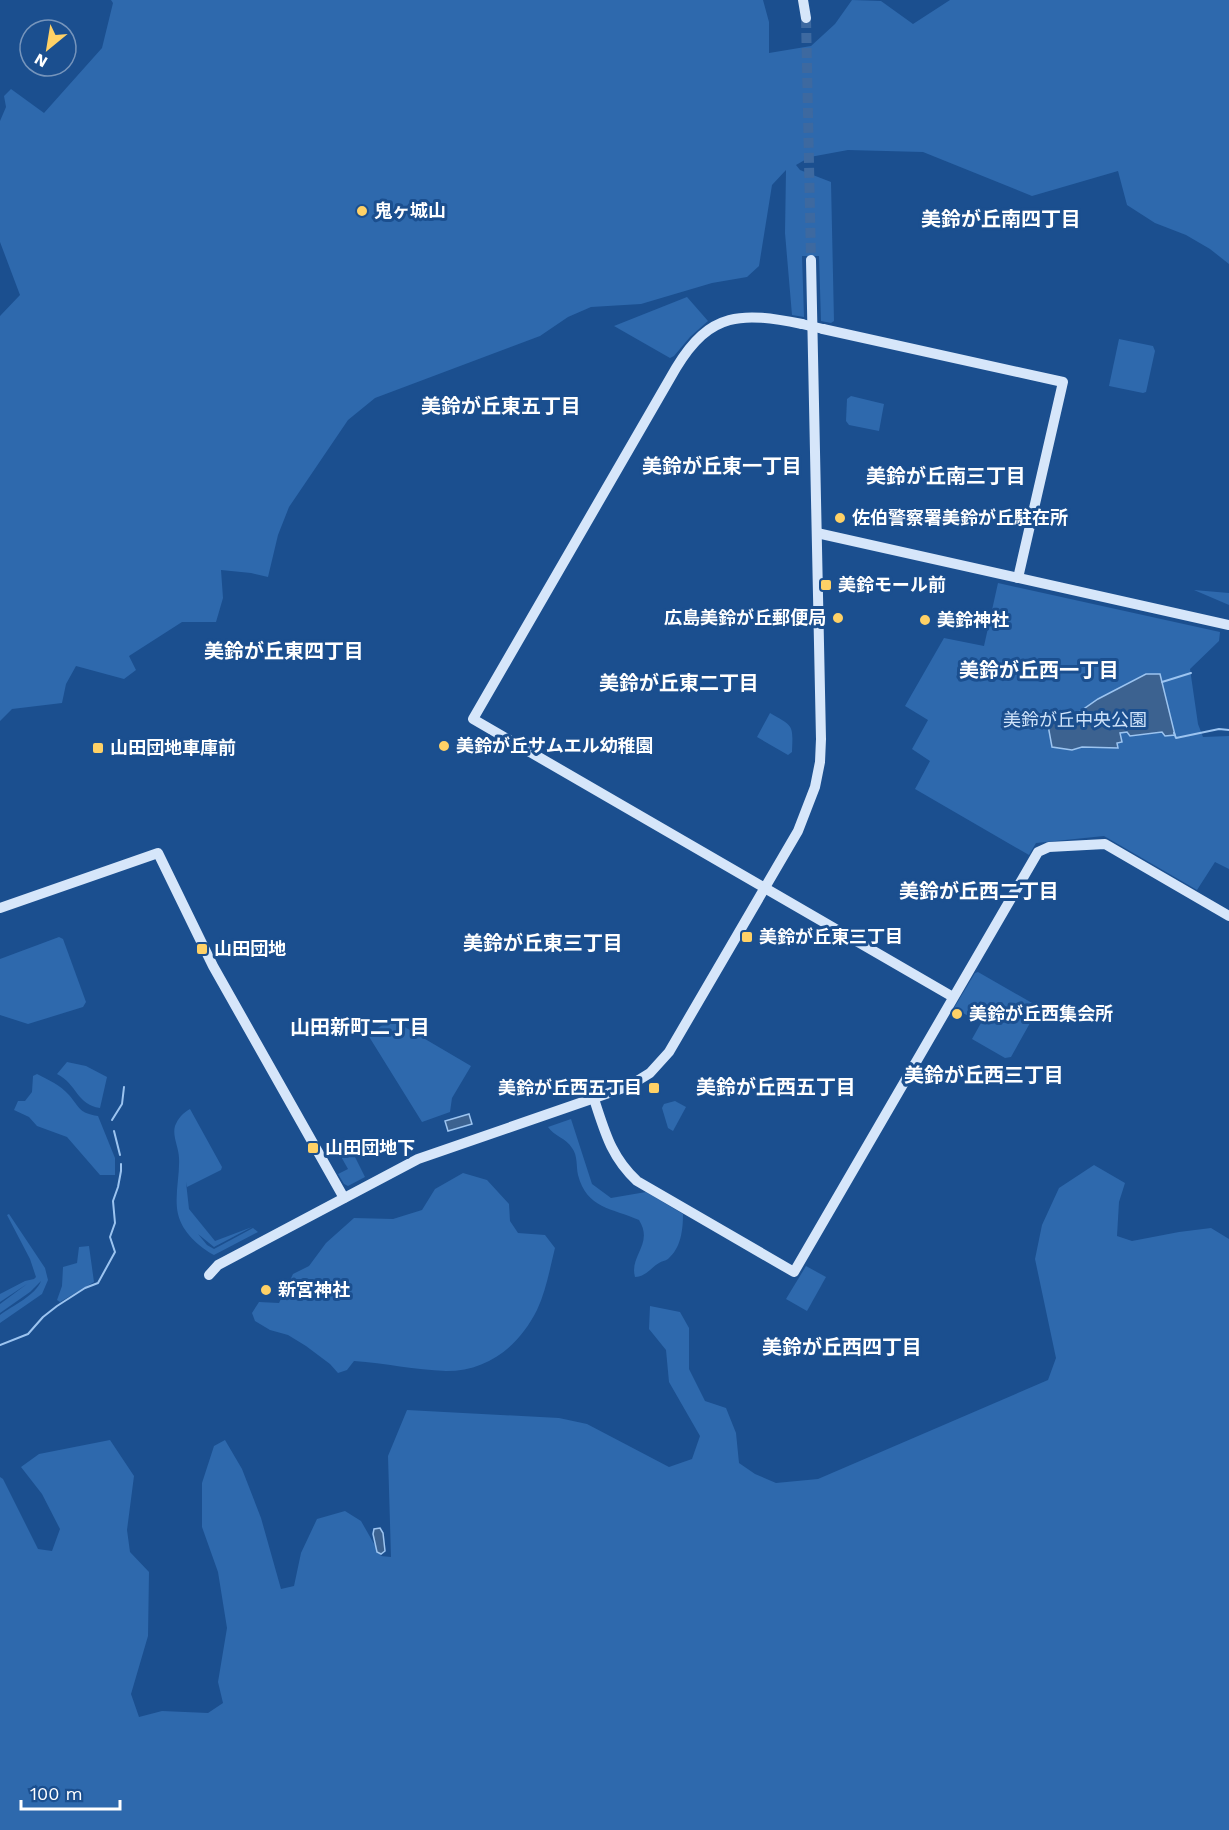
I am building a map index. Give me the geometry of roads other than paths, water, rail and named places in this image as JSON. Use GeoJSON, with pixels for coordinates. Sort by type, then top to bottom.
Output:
{"type":"FeatureCollection","features":[{"type":"Feature","properties":{"kind":"street"},"geometry":{"type":"LineString","coordinates":[[803,0],[806,18]]}},
{"type":"Feature","properties":{"kind":"street"},"geometry":{"type":"LineString","coordinates":[[209,1275],[219,1265],[418,1159],[594,1099],[639,1081],[663,1060],[798,831],[808,809],[820,762],[821,715],[811,260]]}},
{"type":"Feature","properties":{"kind":"street"},"geometry":{"type":"LineString","coordinates":[[953,997],[473,719],[671,377],[692,344],[710,329],[723,322],[747,316],[765,316],[1064,382],[1018,578]]}},
{"type":"Feature","properties":{"kind":"street"},"geometry":{"type":"LineString","coordinates":[[817,534],[1229,625]]}},
{"type":"Feature","properties":{"kind":"street"},"geometry":{"type":"LineString","coordinates":[[594,1099],[609,1145],[625,1170],[637,1181],[794,1272],[1038,852],[1042,849],[1105,844],[1229,916]]}},
{"type":"Feature","properties":{"kind":"street"},"geometry":{"type":"LineString","coordinates":[[0,908],[158,853],[213,966],[344,1198]]}},
{"type":"Feature","properties":{"kind":"waterway"},"geometry":{"type":"LineString","coordinates":[[1162,682],[1191,673]]}},
{"type":"Feature","properties":{"kind":"waterway"},"geometry":{"type":"LineString","coordinates":[[1174,733],[1176,738],[1219,729],[1229,730]]}},
{"type":"Feature","properties":{"kind":"waterway"},"geometry":{"type":"LineString","coordinates":[[112,1120],[122,1104],[124,1087]]}},
{"type":"Feature","properties":{"kind":"waterway"},"geometry":{"type":"LineString","coordinates":[[114,1131],[120,1155]]}},
{"type":"Feature","properties":{"kind":"waterway"},"geometry":{"type":"LineString","coordinates":[[0,1345],[28,1334],[43,1317],[57,1306],[85,1288],[98,1283],[115,1252],[110,1237],[115,1223],[113,1201],[118,1187],[121,1164]]}},
{"type":"Feature","properties":{"kind":"tunnel"},"geometry":{"type":"LineString","coordinates":[[806,18],[811,260]]}},
{"type":"Feature","properties":{"kind":"place","name":"鬼ヶ城山"},"geometry":{"type":"Point","coordinates":[362,211]}},
{"type":"Feature","properties":{"kind":"place","name":"佐伯警察署美鈴が丘駐在所"},"geometry":{"type":"Point","coordinates":[840,518]}},
{"type":"Feature","properties":{"kind":"place","name":"美鈴モール前"},"geometry":{"type":"Point","coordinates":[826,585]}},
{"type":"Feature","properties":{"kind":"place","name":"広島美鈴が丘郵便局"},"geometry":{"type":"Point","coordinates":[838,618]}},
{"type":"Feature","properties":{"kind":"place","name":"美鈴神社"},"geometry":{"type":"Point","coordinates":[925,620]}},
{"type":"Feature","properties":{"kind":"place","name":"美鈴が丘サムエル幼稚園"},"geometry":{"type":"Point","coordinates":[444,746]}},
{"type":"Feature","properties":{"kind":"place","name":"山田団地車庫前"},"geometry":{"type":"Point","coordinates":[98,748]}},
{"type":"Feature","properties":{"kind":"place","name":"美鈴が丘東三丁目"},"geometry":{"type":"Point","coordinates":[747,937]}},
{"type":"Feature","properties":{"kind":"place","name":"山田団地"},"geometry":{"type":"Point","coordinates":[202,949]}},
{"type":"Feature","properties":{"kind":"place","name":"美鈴が丘西集会所"},"geometry":{"type":"Point","coordinates":[957,1014]}},
{"type":"Feature","properties":{"kind":"place","name":"美鈴が丘西五丁目"},"geometry":{"type":"Point","coordinates":[654,1088]}},
{"type":"Feature","properties":{"kind":"place","name":"山田団地下"},"geometry":{"type":"Point","coordinates":[313,1148]}},
{"type":"Feature","properties":{"kind":"place","name":"新宮神社"},"geometry":{"type":"Point","coordinates":[266,1290]}},
{"type":"Feature","properties":{"kind":"district","name":"美鈴が丘南四丁目"},"geometry":{"type":"Point","coordinates":[1001,219]}},
{"type":"Feature","properties":{"kind":"district","name":"美鈴が丘東五丁目"},"geometry":{"type":"Point","coordinates":[501,406]}},
{"type":"Feature","properties":{"kind":"district","name":"美鈴が丘東一丁目"},"geometry":{"type":"Point","coordinates":[722,466]}},
{"type":"Feature","properties":{"kind":"district","name":"美鈴が丘南三丁目"},"geometry":{"type":"Point","coordinates":[946,476]}},
{"type":"Feature","properties":{"kind":"district","name":"美鈴が丘東四丁目"},"geometry":{"type":"Point","coordinates":[284,651]}},
{"type":"Feature","properties":{"kind":"district","name":"美鈴が丘西一丁目"},"geometry":{"type":"Point","coordinates":[1039,670]}},
{"type":"Feature","properties":{"kind":"district","name":"美鈴が丘東二丁目"},"geometry":{"type":"Point","coordinates":[679,683]}},
{"type":"Feature","properties":{"kind":"district","name":"美鈴が丘西二丁目"},"geometry":{"type":"Point","coordinates":[979,891]}},
{"type":"Feature","properties":{"kind":"district","name":"美鈴が丘東三丁目"},"geometry":{"type":"Point","coordinates":[543,943]}},
{"type":"Feature","properties":{"kind":"district","name":"山田新町二丁目"},"geometry":{"type":"Point","coordinates":[360,1027]}},
{"type":"Feature","properties":{"kind":"district","name":"美鈴が丘西三丁目"},"geometry":{"type":"Point","coordinates":[984,1075]}},
{"type":"Feature","properties":{"kind":"district","name":"美鈴が丘西五丁目"},"geometry":{"type":"Point","coordinates":[776,1087]}},
{"type":"Feature","properties":{"kind":"district","name":"美鈴が丘西四丁目"},"geometry":{"type":"Point","coordinates":[842,1347]}},
{"type":"Feature","properties":{"kind":"park label","name":"美鈴が丘中央公園"},"geometry":{"type":"Point","coordinates":[1075,720]}}]}
